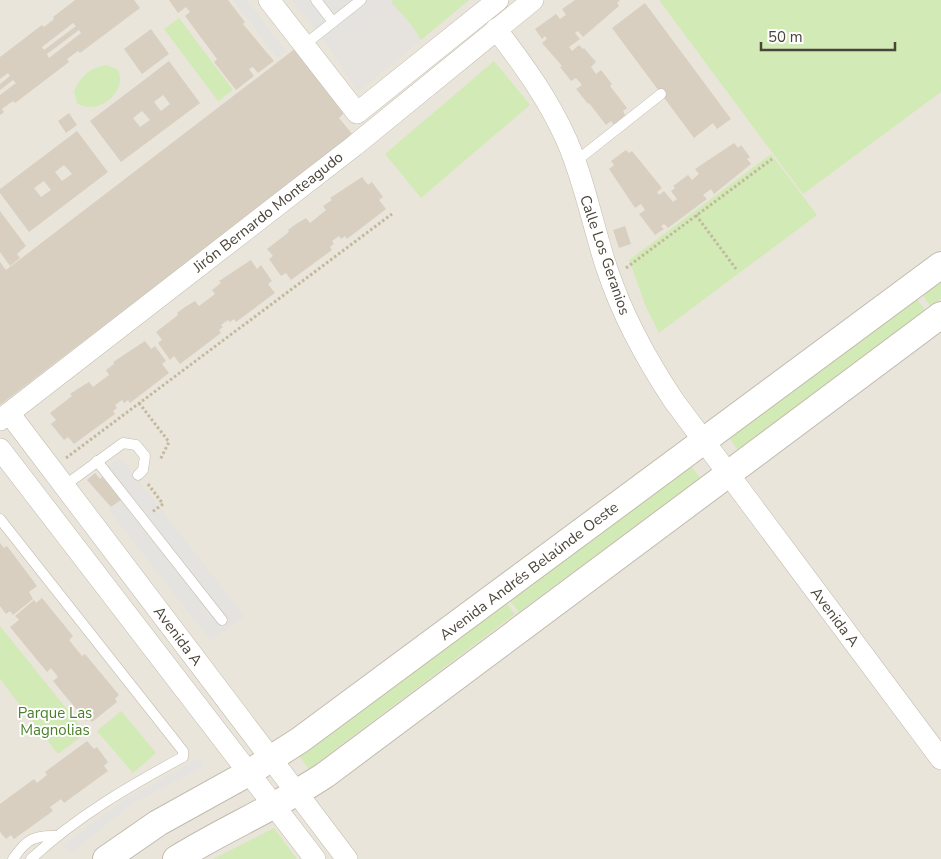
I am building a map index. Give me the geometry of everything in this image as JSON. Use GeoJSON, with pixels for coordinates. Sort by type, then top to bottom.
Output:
{"type":"FeatureCollection","features":[{"type":"Feature","properties":{"kind":"street"},"geometry":{"type":"LineString","coordinates":[[269,0],[357,112],[498,0]]}},
{"type":"Feature","properties":{"kind":"street","name":"Jirón Bernardo Monteagudo"},"geometry":{"type":"LineString","coordinates":[[4,417],[346,152],[533,0]]}},
{"type":"Feature","properties":{"kind":"street","name":"Calle Los Geranios"},"geometry":{"type":"LineString","coordinates":[[496,29],[543,95],[557,120],[575,162],[611,279],[632,332],[648,361],[728,474]]}},
{"type":"Feature","properties":{"kind":"street","name":"Avenida Andrés Belaúnde Oeste"},"geometry":{"type":"LineString","coordinates":[[106,859],[158,823],[250,772],[300,740],[941,265]]}},
{"type":"Feature","properties":{"kind":"street"},"geometry":{"type":"LineString","coordinates":[[176,859],[276,806],[332,769],[941,315]]}},
{"type":"Feature","properties":{"kind":"street","name":"Avenida A"},"geometry":{"type":"LineString","coordinates":[[4,417],[51,469],[347,859]]}},
{"type":"Feature","properties":{"kind":"street","name":"Avenida A"},"geometry":{"type":"LineString","coordinates":[[0,449],[315,859]]}},
{"type":"Feature","properties":{"kind":"street","name":"Avenida A"},"geometry":{"type":"LineString","coordinates":[[728,474],[941,759]]}},
{"type":"Feature","properties":{"kind":"lane"},"geometry":{"type":"LineString","coordinates":[[316,0],[333,22]]}},
{"type":"Feature","properties":{"kind":"lane"},"geometry":{"type":"LineString","coordinates":[[304,45],[361,0]]}},
{"type":"Feature","properties":{"kind":"lane"},"geometry":{"type":"LineString","coordinates":[[575,162],[661,94]]}},
{"type":"Feature","properties":{"kind":"lane"},"geometry":{"type":"LineString","coordinates":[[64,486],[123,443],[136,445],[145,456],[143,470],[138,475]]}},
{"type":"Feature","properties":{"kind":"lane"},"geometry":{"type":"LineString","coordinates":[[97,461],[222,620]]}},
{"type":"Feature","properties":{"kind":"lane"},"geometry":{"type":"LineString","coordinates":[[0,519],[183,751],[183,758],[131,786],[56,836],[31,859]]}},
{"type":"Feature","properties":{"kind":"lane"},"geometry":{"type":"LineString","coordinates":[[13,859],[23,845],[38,835],[56,836]]}},
{"type":"Feature","properties":{"kind":"path"},"geometry":{"type":"LineString","coordinates":[[611,279],[772,159]]}},
{"type":"Feature","properties":{"kind":"path"},"geometry":{"type":"LineString","coordinates":[[51,469],[392,214]]}},
{"type":"Feature","properties":{"kind":"path"},"geometry":{"type":"LineString","coordinates":[[696,215],[736,269]]}},
{"type":"Feature","properties":{"kind":"shaded area"},"geometry":{"type":"Polygon","coordinates":[[[0,0],[941,0],[941,859],[0,859],[0,0]]]}},
{"type":"Feature","properties":{"kind":"shaded area"},"geometry":{"type":"Polygon","coordinates":[[[233,0],[247,0],[286,51],[277,58],[233,0]]]}},
{"type":"Feature","properties":{"kind":"shaded area"},"geometry":{"type":"Polygon","coordinates":[[[292,0],[393,0],[330,49],[292,0]]]}},
{"type":"Feature","properties":{"kind":"shaded area"},"geometry":{"type":"Polygon","coordinates":[[[391,2],[411,24],[421,40],[358,92],[330,49],[391,2]]]}},
{"type":"Feature","properties":{"kind":"shaded area"},"geometry":{"type":"Polygon","coordinates":[[[120,457],[244,616],[211,641],[109,510],[122,500],[101,472],[120,457]]]}},
{"type":"Feature","properties":{"kind":"shaded area"},"geometry":{"type":"Polygon","coordinates":[[[199,758],[203,767],[133,803],[71,853],[63,845],[127,798],[199,758]]]}},
{"type":"Feature","properties":{"kind":"green space"},"geometry":{"type":"Polygon","coordinates":[[[393,0],[469,0],[421,40],[411,24],[391,2],[393,0]]]}},
{"type":"Feature","properties":{"kind":"green space"},"geometry":{"type":"Polygon","coordinates":[[[659,0],[941,0],[941,92],[803,194],[659,0]]]}},
{"type":"Feature","properties":{"kind":"green space"},"geometry":{"type":"Polygon","coordinates":[[[179,18],[233,90],[218,101],[164,29],[179,18]]]}},
{"type":"Feature","properties":{"kind":"green space"},"geometry":{"type":"Polygon","coordinates":[[[494,61],[530,105],[421,198],[385,154],[494,61]]]}},
{"type":"Feature","properties":{"kind":"green space"},"geometry":{"type":"Polygon","coordinates":[[[107,65],[118,70],[119,86],[115,94],[101,105],[93,107],[85,107],[77,103],[74,92],[79,81],[91,70],[107,65]]]}},
{"type":"Feature","properties":{"kind":"green space"},"geometry":{"type":"Polygon","coordinates":[[[771,154],[817,215],[659,333],[646,307],[629,260],[771,154]]]}},
{"type":"Feature","properties":{"kind":"green space"},"geometry":{"type":"Polygon","coordinates":[[[941,275],[941,299],[930,306],[920,291],[941,275]]]}},
{"type":"Feature","properties":{"kind":"green space"},"geometry":{"type":"Polygon","coordinates":[[[914,295],[925,310],[738,450],[727,435],[914,295]]]}},
{"type":"Feature","properties":{"kind":"green space"},"geometry":{"type":"Polygon","coordinates":[[[688,461],[700,478],[519,612],[507,597],[688,461]]]}},
{"type":"Feature","properties":{"kind":"green space"},"geometry":{"type":"Polygon","coordinates":[[[503,599],[515,614],[309,769],[297,753],[503,599]]]}},
{"type":"Feature","properties":{"kind":"green space","name":"Parque Las Magnolias"},"geometry":{"type":"Polygon","coordinates":[[[0,626],[86,733],[58,754],[0,679],[0,626]]]}},
{"type":"Feature","properties":{"kind":"green space"},"geometry":{"type":"Polygon","coordinates":[[[121,711],[156,753],[133,773],[97,731],[121,711]]]}},
{"type":"Feature","properties":{"kind":"green space"},"geometry":{"type":"Polygon","coordinates":[[[274,828],[297,859],[213,859],[217,857],[274,828]]]}},
{"type":"Feature","properties":{"kind":"building"},"geometry":{"type":"Polygon","coordinates":[[[75,0],[134,0],[140,8],[80,53],[78,51],[67,59],[69,62],[15,103],[13,101],[2,109],[4,112],[0,115],[0,95],[16,83],[13,80],[0,90],[0,84],[10,76],[8,73],[0,79],[0,57],[42,25],[44,27],[54,19],[53,17],[75,0]],[[73,23],[42,47],[44,50],[76,26],[73,23]],[[79,30],[47,54],[49,58],[81,33],[79,30]]]}},
{"type":"Feature","properties":{"kind":"building"},"geometry":{"type":"Polygon","coordinates":[[[169,0],[228,0],[245,22],[243,24],[274,61],[258,73],[253,67],[249,69],[254,76],[236,90],[214,62],[217,59],[185,16],[190,12],[186,7],[178,13],[169,0]]]}},
{"type":"Feature","properties":{"kind":"building"},"geometry":{"type":"Polygon","coordinates":[[[575,0],[620,0],[617,3],[619,6],[583,37],[578,31],[575,33],[580,39],[569,47],[572,51],[579,45],[584,48],[596,62],[591,67],[596,74],[601,70],[612,84],[610,86],[627,108],[623,111],[625,115],[614,125],[611,121],[606,125],[588,104],[576,89],[582,85],[576,78],[571,81],[560,67],[562,66],[542,43],[547,39],[545,36],[542,39],[535,29],[556,14],[560,19],[566,15],[562,9],[575,0]]]}},
{"type":"Feature","properties":{"kind":"building"},"geometry":{"type":"Polygon","coordinates":[[[645,3],[731,119],[717,129],[713,123],[694,138],[612,28],[645,3]]]}},
{"type":"Feature","properties":{"kind":"building"},"geometry":{"type":"Polygon","coordinates":[[[151,29],[169,54],[142,74],[124,49],[151,29]]]}},
{"type":"Feature","properties":{"kind":"building"},"geometry":{"type":"Polygon","coordinates":[[[296,48],[343,108],[343,114],[339,118],[353,135],[0,405],[0,262],[6,270],[296,48]]]}},
{"type":"Feature","properties":{"kind":"building"},"geometry":{"type":"Polygon","coordinates":[[[169,61],[200,103],[121,162],[90,121],[169,61]],[[163,95],[154,102],[161,111],[170,104],[163,95]],[[142,111],[133,118],[140,127],[150,120],[142,111]]]}},
{"type":"Feature","properties":{"kind":"building"},"geometry":{"type":"Polygon","coordinates":[[[69,113],[77,125],[66,133],[58,121],[69,113]]]}},
{"type":"Feature","properties":{"kind":"building"},"geometry":{"type":"Polygon","coordinates":[[[77,131],[108,172],[29,232],[0,193],[0,189],[77,131]],[[64,165],[55,172],[62,181],[72,174],[64,165]],[[44,181],[34,188],[41,197],[51,190],[44,181]]]}},
{"type":"Feature","properties":{"kind":"building"},"geometry":{"type":"Polygon","coordinates":[[[734,143],[738,148],[741,145],[750,157],[747,159],[751,164],[714,194],[711,189],[703,195],[707,199],[668,228],[664,224],[661,226],[664,229],[655,235],[639,214],[645,210],[641,204],[635,208],[609,169],[614,165],[611,161],[626,150],[629,153],[632,151],[662,188],[657,192],[659,195],[664,191],[673,202],[677,199],[671,191],[675,188],[673,186],[688,175],[692,180],[699,174],[695,169],[734,143]]]}},
{"type":"Feature","properties":{"kind":"building"},"geometry":{"type":"Polygon","coordinates":[[[362,177],[368,185],[372,182],[383,197],[379,200],[386,209],[347,239],[345,236],[341,239],[339,236],[332,241],[334,244],[330,247],[332,250],[291,280],[286,273],[281,276],[269,259],[273,256],[267,249],[296,224],[306,218],[310,223],[326,210],[323,206],[332,200],[330,198],[362,177]]]}},
{"type":"Feature","properties":{"kind":"building"},"geometry":{"type":"Polygon","coordinates":[[[0,211],[26,246],[17,254],[20,258],[10,266],[0,252],[0,211]]]}},
{"type":"Feature","properties":{"kind":"building"},"geometry":{"type":"Polygon","coordinates":[[[625,226],[631,244],[619,248],[613,230],[625,226]]]}},
{"type":"Feature","properties":{"kind":"building"},"geometry":{"type":"Polygon","coordinates":[[[251,260],[257,269],[261,265],[272,281],[268,284],[275,293],[236,322],[234,319],[230,322],[228,320],[221,325],[223,327],[219,330],[221,333],[180,364],[174,356],[170,360],[158,343],[162,340],[156,332],[185,307],[195,301],[199,306],[215,294],[212,290],[221,283],[219,281],[251,260]]]}},
{"type":"Feature","properties":{"kind":"building"},"geometry":{"type":"Polygon","coordinates":[[[145,341],[151,349],[155,346],[166,361],[162,364],[169,373],[130,403],[128,400],[124,403],[122,400],[115,405],[117,408],[113,411],[115,414],[74,444],[68,437],[64,440],[51,424],[56,420],[50,413],[79,388],[89,382],[93,387],[109,375],[106,370],[114,364],[113,362],[145,341]]]}},
{"type":"Feature","properties":{"kind":"building"},"geometry":{"type":"Polygon","coordinates":[[[95,473],[100,479],[102,477],[121,500],[111,507],[87,480],[95,473]]]}},
{"type":"Feature","properties":{"kind":"building"},"geometry":{"type":"Polygon","coordinates":[[[0,543],[4,548],[7,546],[37,586],[29,592],[33,599],[13,615],[10,611],[6,614],[0,606],[0,543]]]}},
{"type":"Feature","properties":{"kind":"building"},"geometry":{"type":"Polygon","coordinates":[[[42,598],[73,636],[69,640],[82,656],[85,654],[119,695],[115,699],[117,702],[92,722],[89,719],[86,721],[53,681],[58,677],[51,668],[47,672],[10,627],[19,620],[15,616],[34,600],[36,603],[42,598]]]}},
{"type":"Feature","properties":{"kind":"building"},"geometry":{"type":"Polygon","coordinates":[[[87,741],[94,749],[97,747],[108,762],[104,766],[108,771],[64,803],[61,799],[50,807],[53,811],[14,839],[11,835],[6,839],[0,832],[0,804],[34,779],[37,783],[47,775],[45,772],[87,741]]]}}]}
